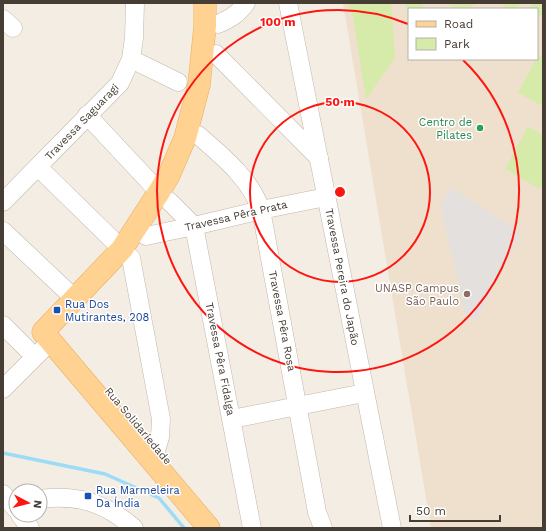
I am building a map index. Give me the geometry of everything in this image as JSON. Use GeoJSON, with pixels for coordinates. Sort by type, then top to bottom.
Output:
{"type":"FeatureCollection","features":[{"type":"Feature","properties":{"kind":"main road"},"geometry":{"type":"LineString","coordinates":[[51,332],[75,299],[146,236],[164,196],[169,175],[184,138],[199,85],[206,3]]}},
{"type":"Feature","properties":{"kind":"main road"},"geometry":{"type":"LineString","coordinates":[[51,332],[126,254],[164,196],[187,165],[209,100],[216,54],[218,24],[217,3]]}},
{"type":"Feature","properties":{"kind":"main road","name":"Rua Solidariedade"},"geometry":{"type":"LineString","coordinates":[[51,332],[155,455],[225,528]]}},
{"type":"Feature","properties":{"kind":"main road","name":"Rua Solidariedade"},"geometry":{"type":"LineString","coordinates":[[155,455],[209,528]]}},
{"type":"Feature","properties":{"kind":"street","name":"Travessa Saguaragi"},"geometry":{"type":"LineString","coordinates":[[3,202],[120,83],[131,59],[134,38],[135,3]]}},
{"type":"Feature","properties":{"kind":"street"},"geometry":{"type":"LineString","coordinates":[[218,24],[230,19],[240,11],[246,3]]}},
{"type":"Feature","properties":{"kind":"street","name":"Travessa Pereira do Japão"},"geometry":{"type":"LineString","coordinates":[[288,3],[364,393],[392,528]]}},
{"type":"Feature","properties":{"kind":"street"},"geometry":{"type":"LineString","coordinates":[[216,54],[319,158]]}},
{"type":"Feature","properties":{"kind":"street"},"geometry":{"type":"LineString","coordinates":[[131,59],[178,82]]}},
{"type":"Feature","properties":{"kind":"street"},"geometry":{"type":"LineString","coordinates":[[87,115],[194,226]]}},
{"type":"Feature","properties":{"kind":"street","name":"Travessa Pêra Rosa"},"geometry":{"type":"LineString","coordinates":[[198,135],[240,174],[257,200],[261,210],[317,512],[322,528]]}},
{"type":"Feature","properties":{"kind":"street"},"geometry":{"type":"LineString","coordinates":[[38,167],[126,254],[161,419],[155,455]]}},
{"type":"Feature","properties":{"kind":"street","name":"Travessa Pêra Prata"},"geometry":{"type":"LineString","coordinates":[[146,236],[326,197]]}},
{"type":"Feature","properties":{"kind":"street","name":"Travessa Pêra Fidalga"},"geometry":{"type":"LineString","coordinates":[[194,226],[252,528]]}},
{"type":"Feature","properties":{"kind":"street"},"geometry":{"type":"LineString","coordinates":[[3,231],[75,299]]}},
{"type":"Feature","properties":{"kind":"street"},"geometry":{"type":"LineString","coordinates":[[3,326],[27,349]]}},
{"type":"Feature","properties":{"kind":"street"},"geometry":{"type":"LineString","coordinates":[[3,373],[27,349],[51,332]]}},
{"type":"Feature","properties":{"kind":"street"},"geometry":{"type":"LineString","coordinates":[[3,389],[51,332]]}},
{"type":"Feature","properties":{"kind":"street"},"geometry":{"type":"LineString","coordinates":[[232,419],[364,393]]}},
{"type":"Feature","properties":{"kind":"street"},"geometry":{"type":"LineString","coordinates":[[48,498],[78,498],[90,501],[123,518],[134,528]]}},
{"type":"Feature","properties":{"kind":"shaded area","name":"UNASP Campus São Paulo"},"geometry":{"type":"Polygon","coordinates":[[[343,3],[543,3],[543,528],[431,528],[343,3]]]}},
{"type":"Feature","properties":{"kind":"shaded area"},"geometry":{"type":"Polygon","coordinates":[[[452,188],[521,233],[476,320],[465,314],[440,202],[452,188]]]}},
{"type":"Feature","properties":{"kind":"green space"},"geometry":{"type":"Polygon","coordinates":[[[347,3],[391,3],[395,58],[366,99],[353,17],[347,3]]]}},
{"type":"Feature","properties":{"kind":"green space"},"geometry":{"type":"Polygon","coordinates":[[[404,3],[421,3],[424,8],[408,8],[408,10],[404,3]]]}},
{"type":"Feature","properties":{"kind":"green space"},"geometry":{"type":"Polygon","coordinates":[[[446,3],[479,3],[471,7],[458,8],[446,3]]]}},
{"type":"Feature","properties":{"kind":"green space"},"geometry":{"type":"Polygon","coordinates":[[[501,3],[522,3],[516,8],[505,8],[501,3]]]}},
{"type":"Feature","properties":{"kind":"green space"},"geometry":{"type":"Polygon","coordinates":[[[534,3],[543,3],[543,14],[538,18],[538,8],[528,8],[534,3]]]}},
{"type":"Feature","properties":{"kind":"green space"},"geometry":{"type":"Polygon","coordinates":[[[538,55],[543,57],[543,106],[518,93],[535,60],[538,60],[538,55]]]}},
{"type":"Feature","properties":{"kind":"green space"},"geometry":{"type":"Polygon","coordinates":[[[528,126],[543,135],[543,184],[540,189],[505,169],[528,126]]]}},
{"type":"Feature","properties":{"kind":"waterway"},"geometry":{"type":"LineString","coordinates":[[3,453],[105,474],[159,498],[184,528]]}},
{"type":"Feature","properties":{"kind":"place","name":"Centro de Pilates"},"geometry":{"type":"Point","coordinates":[480,128]}},
{"type":"Feature","properties":{"kind":"place","name":"UNASP Campus São Paulo"},"geometry":{"type":"Point","coordinates":[467,294]}},
{"type":"Feature","properties":{"kind":"place","name":"Rua Dos Mutirantes, 208"},"geometry":{"type":"Point","coordinates":[57,310]}},
{"type":"Feature","properties":{"kind":"place","name":"Rua Marmeleira Da Índia"},"geometry":{"type":"Point","coordinates":[88,496]}}]}
